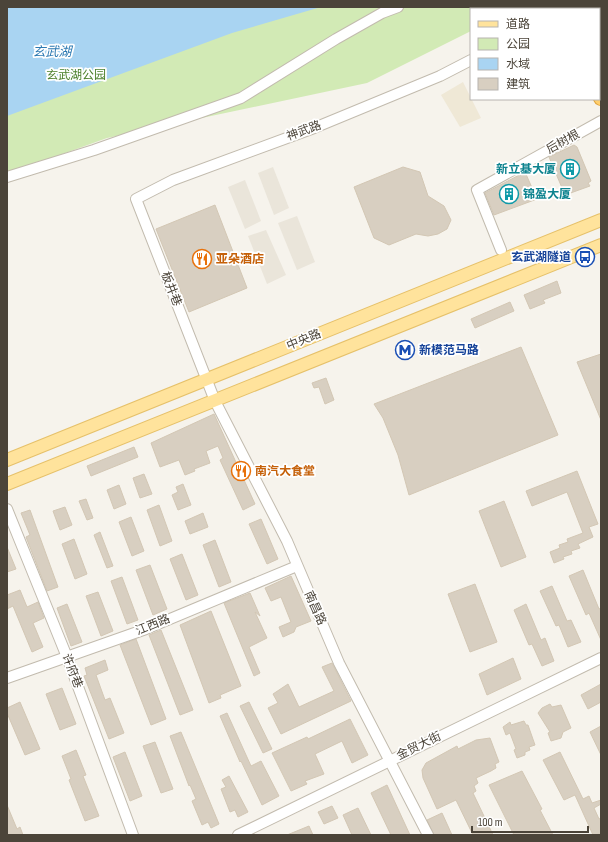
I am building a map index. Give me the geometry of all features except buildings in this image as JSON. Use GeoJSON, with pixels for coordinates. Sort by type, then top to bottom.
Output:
{"type":"FeatureCollection","features":[{"type":"Feature","properties":{"kind":"main road","name":"中央路"},"geometry":{"type":"LineString","coordinates":[[7,460],[601,220]]}},
{"type":"Feature","properties":{"kind":"main road","name":"中央路"},"geometry":{"type":"LineString","coordinates":[[7,484],[601,245]]}},
{"type":"Feature","properties":{"kind":"street"},"geometry":{"type":"LineString","coordinates":[[7,177],[135,136],[241,98],[382,13],[398,7]]}},
{"type":"Feature","properties":{"kind":"street","name":"神武路"},"geometry":{"type":"LineString","coordinates":[[136,199],[173,180],[314,128],[440,76],[470,61]]}},
{"type":"Feature","properties":{"kind":"street","name":"后树根"},"geometry":{"type":"LineString","coordinates":[[501,250],[477,190],[601,121]]}},
{"type":"Feature","properties":{"kind":"street","name":"板井巷"},"geometry":{"type":"LineString","coordinates":[[136,199],[206,379]]}},
{"type":"Feature","properties":{"kind":"street","name":"南昌路"},"geometry":{"type":"LineString","coordinates":[[206,379],[215,401],[287,541],[339,663],[391,760],[428,835]]}},
{"type":"Feature","properties":{"kind":"street","name":"许府巷"},"geometry":{"type":"LineString","coordinates":[[7,509],[67,657],[133,835]]}},
{"type":"Feature","properties":{"kind":"street","name":"江西路"},"geometry":{"type":"LineString","coordinates":[[7,678],[146,629],[297,566]]}},
{"type":"Feature","properties":{"kind":"street","name":"金贸大街"},"geometry":{"type":"LineString","coordinates":[[238,835],[601,658]]}},
{"type":"Feature","properties":{"kind":"shaded area"},"geometry":{"type":"Polygon","coordinates":[[[463,82],[470,96],[470,100],[472,100],[481,118],[460,127],[441,95],[463,82]]]}},
{"type":"Feature","properties":{"kind":"shaded area"},"geometry":{"type":"Polygon","coordinates":[[[273,167],[289,208],[274,215],[258,173],[273,167]]]}},
{"type":"Feature","properties":{"kind":"shaded area"},"geometry":{"type":"Polygon","coordinates":[[[245,180],[261,221],[245,229],[228,187],[245,180]]]}},
{"type":"Feature","properties":{"kind":"shaded area"},"geometry":{"type":"Polygon","coordinates":[[[297,216],[315,262],[297,270],[278,223],[297,216]]]}},
{"type":"Feature","properties":{"kind":"shaded area"},"geometry":{"type":"Polygon","coordinates":[[[266,230],[286,275],[267,284],[248,236],[266,230]]]}},
{"type":"Feature","properties":{"kind":"green space","name":"玄武湖公园"},"geometry":{"type":"Polygon","coordinates":[[[7,7],[519,7],[470,8],[470,32],[367,83],[107,138],[7,174],[7,7]]]}},
{"type":"Feature","properties":{"kind":"water","name":"玄武湖"},"geometry":{"type":"Polygon","coordinates":[[[7,7],[321,7],[232,33],[7,116],[7,7]]]}},
{"type":"Feature","properties":{"kind":"place","name":"新立基大厦"},"geometry":{"type":"Point","coordinates":[570,169]}},
{"type":"Feature","properties":{"kind":"place","name":"锦盈大厦"},"geometry":{"type":"Point","coordinates":[509,194]}},
{"type":"Feature","properties":{"kind":"place","name":"玄武湖隧道"},"geometry":{"type":"Point","coordinates":[585,257]}},
{"type":"Feature","properties":{"kind":"place","name":"亚朵酒店"},"geometry":{"type":"Point","coordinates":[202,259]}},
{"type":"Feature","properties":{"kind":"place","name":"新模范马路"},"geometry":{"type":"Point","coordinates":[405,350]}},
{"type":"Feature","properties":{"kind":"place","name":"南汽大食堂"},"geometry":{"type":"Point","coordinates":[241,471]}}]}
